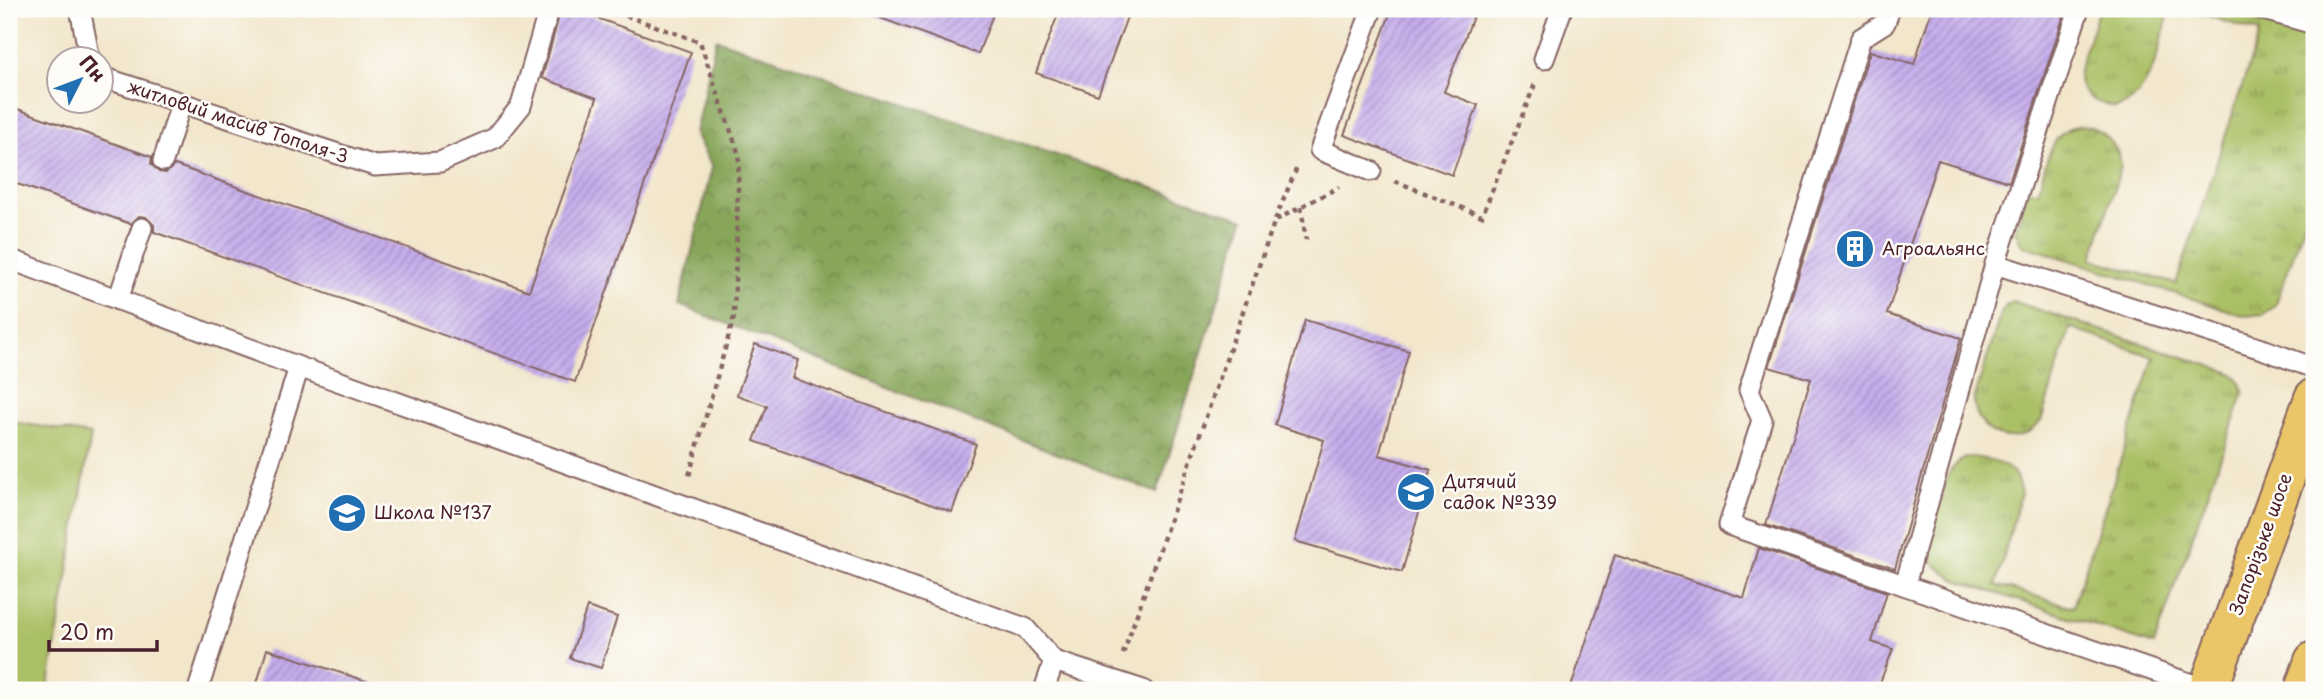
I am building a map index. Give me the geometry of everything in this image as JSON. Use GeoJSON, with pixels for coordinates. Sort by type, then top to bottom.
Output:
{"type":"FeatureCollection","features":[{"type":"Feature","properties":{"kind":"main road","name":"Запорізьке шосе"},"geometry":{"type":"LineString","coordinates":[[2208,690],[2314,398]]}},
{"type":"Feature","properties":{"kind":"main road"},"geometry":{"type":"LineString","coordinates":[[2304,690],[2314,661]]}},
{"type":"Feature","properties":{"kind":"lane"},"geometry":{"type":"LineString","coordinates":[[80,9],[87,46]]}},
{"type":"Feature","properties":{"kind":"lane","name":"житловий масив Тополя-3"},"geometry":{"type":"LineString","coordinates":[[116,82],[375,166],[440,162],[495,138],[521,106],[550,9]]}},
{"type":"Feature","properties":{"kind":"lane"},"geometry":{"type":"LineString","coordinates":[[1371,171],[1320,150],[1372,9]]}},
{"type":"Feature","properties":{"kind":"lane"},"geometry":{"type":"LineString","coordinates":[[1544,60],[1562,9]]}},
{"type":"Feature","properties":{"kind":"lane"},"geometry":{"type":"LineString","coordinates":[[1890,9],[1885,23],[1861,38],[1749,390],[1762,421],[1729,525],[2208,690]]}},
{"type":"Feature","properties":{"kind":"lane"},"geometry":{"type":"LineString","coordinates":[[1905,585],[1995,264],[2079,9]]}},
{"type":"Feature","properties":{"kind":"lane"},"geometry":{"type":"LineString","coordinates":[[2260,9],[2314,24]]}},
{"type":"Feature","properties":{"kind":"lane"},"geometry":{"type":"LineString","coordinates":[[163,161],[181,104]]}},
{"type":"Feature","properties":{"kind":"lane"},"geometry":{"type":"LineString","coordinates":[[118,300],[142,228]]}},
{"type":"Feature","properties":{"kind":"lane"},"geometry":{"type":"LineString","coordinates":[[9,259],[299,367],[1025,628],[1054,661],[1143,690]]}},
{"type":"Feature","properties":{"kind":"lane"},"geometry":{"type":"LineString","coordinates":[[1995,264],[2314,368]]}},
{"type":"Feature","properties":{"kind":"lane"},"geometry":{"type":"LineString","coordinates":[[198,690],[299,367]]}},
{"type":"Feature","properties":{"kind":"lane"},"geometry":{"type":"LineString","coordinates":[[1044,690],[1054,661]]}},
{"type":"Feature","properties":{"kind":"path"},"geometry":{"type":"LineString","coordinates":[[607,9],[700,42],[739,155],[734,317],[681,504]]}},
{"type":"Feature","properties":{"kind":"path"},"geometry":{"type":"LineString","coordinates":[[1275,220],[1371,171],[1482,216],[1544,60]]}},
{"type":"Feature","properties":{"kind":"path"},"geometry":{"type":"LineString","coordinates":[[1114,681],[1275,220],[1299,164]]}},
{"type":"Feature","properties":{"kind":"path"},"geometry":{"type":"LineString","coordinates":[[1301,207],[1306,240]]}},
{"type":"Feature","properties":{"kind":"green space"},"geometry":{"type":"Polygon","coordinates":[[[2099,9],[2170,9],[2153,68],[2146,82],[2128,103],[2115,108],[2089,97],[2079,81],[2078,73],[2099,9]]]}},
{"type":"Feature","properties":{"kind":"green space"},"geometry":{"type":"Polygon","coordinates":[[[2184,9],[2213,9],[2314,38],[2314,197],[2275,306],[2263,314],[2246,316],[2022,245],[2015,231],[2028,189],[2038,192],[2048,157],[2057,139],[2076,127],[2097,130],[2113,145],[2119,155],[2121,167],[2092,259],[2176,284],[2260,32],[2184,9]]]}},
{"type":"Feature","properties":{"kind":"green space"},"geometry":{"type":"Polygon","coordinates":[[[716,39],[1244,219],[1157,493],[679,305],[712,167],[695,133],[716,39]]]}},
{"type":"Feature","properties":{"kind":"green space"},"geometry":{"type":"Polygon","coordinates":[[[2012,301],[2232,373],[2240,381],[2244,392],[2154,645],[1956,580],[1934,563],[1930,544],[1931,532],[1949,473],[1956,464],[1966,458],[1991,461],[2013,472],[2021,493],[1996,585],[2073,607],[2154,357],[2070,328],[2041,421],[2021,436],[2000,436],[1982,423],[1974,400],[2001,313],[2012,301]]]}},
{"type":"Feature","properties":{"kind":"green space"},"geometry":{"type":"Polygon","coordinates":[[[9,421],[91,435],[48,690],[9,690],[9,421]]]}},
{"type":"Feature","properties":{"kind":"building"},"geometry":{"type":"Polygon","coordinates":[[[561,9],[572,9],[691,52],[575,382],[154,232],[154,225],[146,217],[139,216],[131,224],[9,181],[9,106],[152,157],[151,164],[159,172],[166,173],[175,165],[529,291],[597,98],[542,78],[561,9]]]}},
{"type":"Feature","properties":{"kind":"building"},"geometry":{"type":"Polygon","coordinates":[[[864,9],[995,9],[978,54],[864,12],[864,9]]]}},
{"type":"Feature","properties":{"kind":"building"},"geometry":{"type":"Polygon","coordinates":[[[1060,9],[1130,9],[1098,95],[1036,73],[1060,9]]]}},
{"type":"Feature","properties":{"kind":"building"},"geometry":{"type":"Polygon","coordinates":[[[1392,9],[1476,9],[1444,92],[1478,105],[1452,175],[1344,135],[1392,9]]]}},
{"type":"Feature","properties":{"kind":"building","name":"Агроальянс"},"geometry":{"type":"Polygon","coordinates":[[[1932,9],[2066,9],[2009,182],[1938,160],[1887,314],[1961,338],[1895,569],[1766,525],[1811,379],[1769,367],[1870,51],[1914,64],[1932,9]]]}},
{"type":"Feature","properties":{"kind":"building"},"geometry":{"type":"Polygon","coordinates":[[[1305,320],[1409,351],[1379,455],[1431,470],[1402,572],[1295,541],[1324,440],[1275,425],[1305,320]]]}},
{"type":"Feature","properties":{"kind":"building"},"geometry":{"type":"Polygon","coordinates":[[[755,344],[798,360],[792,378],[976,444],[952,512],[754,441],[767,406],[737,395],[755,344]]]}},
{"type":"Feature","properties":{"kind":"building"},"geometry":{"type":"Polygon","coordinates":[[[1759,548],[1887,592],[1872,642],[1893,649],[1877,690],[1570,690],[1615,555],[1744,598],[1759,548]]]}},
{"type":"Feature","properties":{"kind":"building"},"geometry":{"type":"Polygon","coordinates":[[[587,607],[617,617],[601,668],[570,658],[587,607]]]}},
{"type":"Feature","properties":{"kind":"building"},"geometry":{"type":"Polygon","coordinates":[[[267,649],[375,684],[374,690],[255,690],[267,649]]]}},
{"type":"Feature","properties":{"kind":"place","name":"Агроальянс"},"geometry":{"type":"Point","coordinates":[1855,249]}},
{"type":"Feature","properties":{"kind":"place","name":"Дитячий садок №339"},"geometry":{"type":"Point","coordinates":[1416,492]}},
{"type":"Feature","properties":{"kind":"place","name":"Школа №137"},"geometry":{"type":"Point","coordinates":[347,513]}}]}
